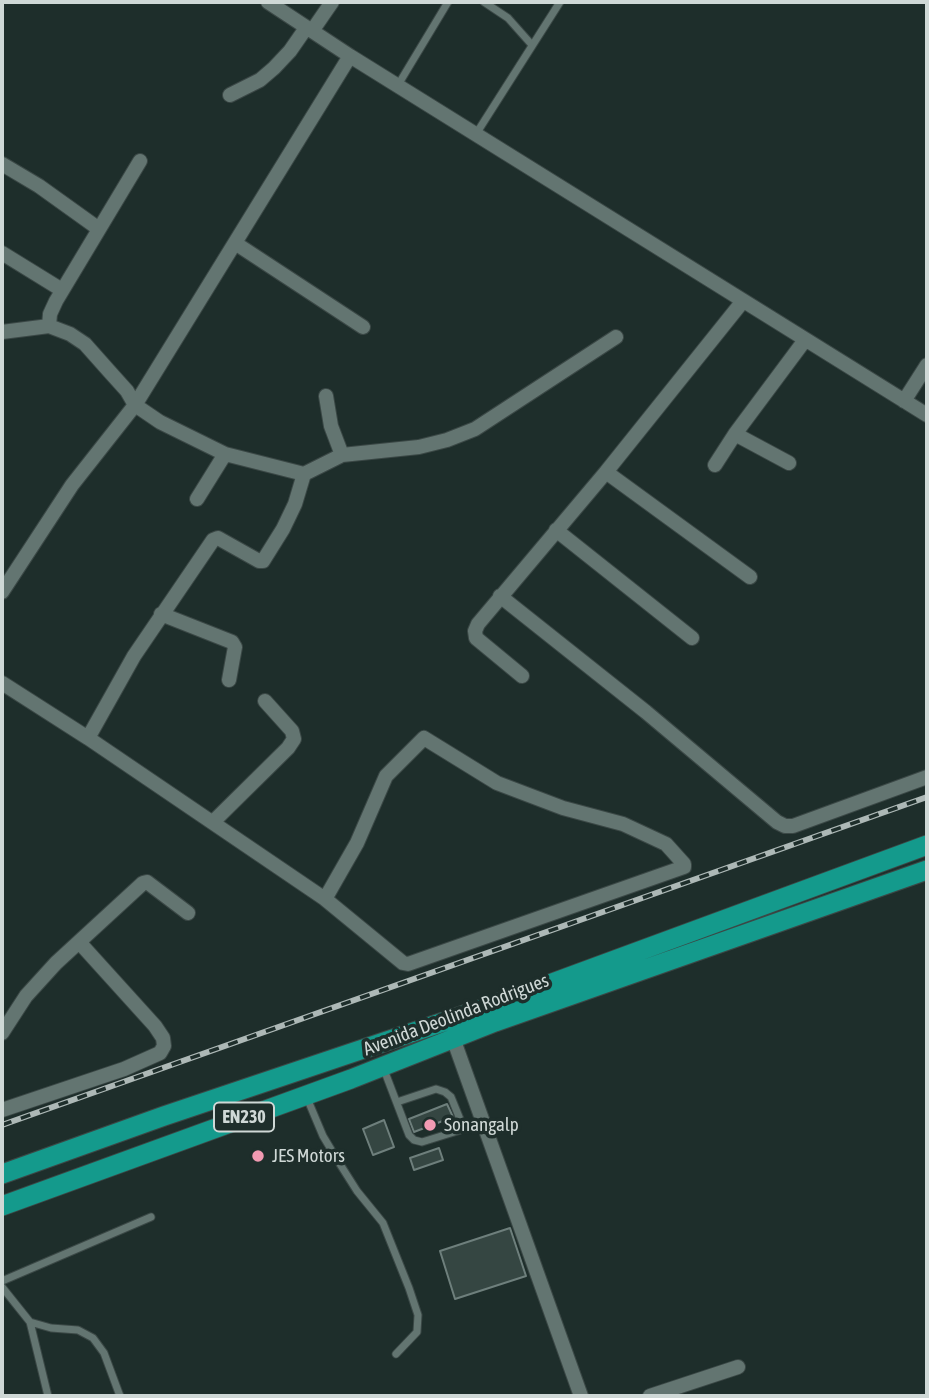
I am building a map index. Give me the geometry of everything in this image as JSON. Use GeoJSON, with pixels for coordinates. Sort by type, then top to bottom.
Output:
{"type":"FeatureCollection","features":[{"type":"Feature","properties":{"kind":"highway","name":"Avenida Deolinda Rodrigues"},"geometry":{"type":"LineString","coordinates":[[2,1174],[164,1116],[479,1010],[927,845]]}},
{"type":"Feature","properties":{"kind":"highway","name":"Avenida Deolinda Rodrigues"},"geometry":{"type":"LineString","coordinates":[[2,1206],[453,1038],[927,870]]}},
{"type":"Feature","properties":{"kind":"street"},"geometry":{"type":"LineString","coordinates":[[268,2],[350,56],[927,415]]}},
{"type":"Feature","properties":{"kind":"street"},"geometry":{"type":"LineString","coordinates":[[230,95],[260,80],[274,68],[332,2]]}},
{"type":"Feature","properties":{"kind":"street"},"geometry":{"type":"LineString","coordinates":[[3,586],[72,485],[135,405],[350,56]]}},
{"type":"Feature","properties":{"kind":"street"},"geometry":{"type":"LineString","coordinates":[[49,326],[50,314],[62,290],[140,161]]}},
{"type":"Feature","properties":{"kind":"street"},"geometry":{"type":"LineString","coordinates":[[2,164],[39,186],[99,229]]}},
{"type":"Feature","properties":{"kind":"street"},"geometry":{"type":"LineString","coordinates":[[236,243],[363,327]]}},
{"type":"Feature","properties":{"kind":"street"},"geometry":{"type":"LineString","coordinates":[[2,253],[62,290]]}},
{"type":"Feature","properties":{"kind":"street"},"geometry":{"type":"LineString","coordinates":[[522,676],[476,638],[478,624],[743,301]]}},
{"type":"Feature","properties":{"kind":"street"},"geometry":{"type":"LineString","coordinates":[[2,332],[49,326],[70,334],[85,344],[127,391],[135,405],[182,435],[225,454],[304,474],[342,455],[419,447],[475,429],[616,337]]}},
{"type":"Feature","properties":{"kind":"street"},"geometry":{"type":"LineString","coordinates":[[715,465],[734,433],[805,340]]}},
{"type":"Feature","properties":{"kind":"street"},"geometry":{"type":"LineString","coordinates":[[904,401],[927,365]]}},
{"type":"Feature","properties":{"kind":"street"},"geometry":{"type":"LineString","coordinates":[[326,396],[331,426],[342,455]]}},
{"type":"Feature","properties":{"kind":"street"},"geometry":{"type":"LineString","coordinates":[[734,433],[789,463]]}},
{"type":"Feature","properties":{"kind":"street"},"geometry":{"type":"LineString","coordinates":[[197,499],[225,454]]}},
{"type":"Feature","properties":{"kind":"street"},"geometry":{"type":"LineString","coordinates":[[606,471],[750,577]]}},
{"type":"Feature","properties":{"kind":"street"},"geometry":{"type":"LineString","coordinates":[[88,738],[134,656],[213,540],[223,540],[259,561],[265,558],[295,503],[304,474]]}},
{"type":"Feature","properties":{"kind":"street"},"geometry":{"type":"LineString","coordinates":[[556,530],[692,638]]}},
{"type":"Feature","properties":{"kind":"street"},"geometry":{"type":"LineString","coordinates":[[500,597],[785,826],[793,826],[927,777]]}},
{"type":"Feature","properties":{"kind":"street"},"geometry":{"type":"LineString","coordinates":[[161,614],[232,642],[235,648],[234,665],[229,680]]}},
{"type":"Feature","properties":{"kind":"street"},"geometry":{"type":"LineString","coordinates":[[2,683],[325,899],[408,964],[671,872],[684,867],[684,864],[666,844],[623,824],[563,808],[497,783],[424,737],[386,776],[357,843],[325,899]]}},
{"type":"Feature","properties":{"kind":"street"},"geometry":{"type":"LineString","coordinates":[[213,822],[294,739],[292,730],[265,701]]}},
{"type":"Feature","properties":{"kind":"street"},"geometry":{"type":"LineString","coordinates":[[2,1033],[26,996],[79,942],[144,883],[147,882],[188,913]]}},
{"type":"Feature","properties":{"kind":"street"},"geometry":{"type":"LineString","coordinates":[[2,1110],[124,1069],[160,1053],[164,1046],[156,1026],[79,942]]}},
{"type":"Feature","properties":{"kind":"street"},"geometry":{"type":"LineString","coordinates":[[453,1038],[581,1396]]}},
{"type":"Feature","properties":{"kind":"street"},"geometry":{"type":"LineString","coordinates":[[650,1396],[738,1367]]}},
{"type":"Feature","properties":{"kind":"lane"},"geometry":{"type":"LineString","coordinates":[[398,85],[449,2]]}},
{"type":"Feature","properties":{"kind":"lane"},"geometry":{"type":"LineString","coordinates":[[484,2],[508,18],[532,45]]}},
{"type":"Feature","properties":{"kind":"lane"},"geometry":{"type":"LineString","coordinates":[[477,134],[560,2]]}},
{"type":"Feature","properties":{"kind":"lane"},"geometry":{"type":"LineString","coordinates":[[382,1066],[414,1140],[422,1142],[483,1123]]}},
{"type":"Feature","properties":{"kind":"lane"},"geometry":{"type":"LineString","coordinates":[[397,1102],[436,1090],[445,1092],[451,1097],[464,1129]]}},
{"type":"Feature","properties":{"kind":"lane"},"geometry":{"type":"LineString","coordinates":[[306,1094],[323,1136],[357,1191],[383,1223],[409,1288],[418,1315],[417,1332],[396,1354]]}},
{"type":"Feature","properties":{"kind":"lane"},"geometry":{"type":"LineString","coordinates":[[2,1282],[151,1217]]}},
{"type":"Feature","properties":{"kind":"lane"},"geometry":{"type":"LineString","coordinates":[[2,1287],[30,1322],[48,1396]]}},
{"type":"Feature","properties":{"kind":"lane"},"geometry":{"type":"LineString","coordinates":[[30,1322],[51,1328],[78,1330],[93,1338],[104,1353],[120,1396]]}},
{"type":"Feature","properties":{"kind":"building"},"geometry":{"type":"Polygon","coordinates":[[[447,1104],[453,1117],[414,1132],[409,1119],[447,1104]]]}},
{"type":"Feature","properties":{"kind":"building"},"geometry":{"type":"Polygon","coordinates":[[[384,1120],[394,1147],[373,1155],[363,1129],[384,1120]]]}},
{"type":"Feature","properties":{"kind":"building"},"geometry":{"type":"Polygon","coordinates":[[[439,1148],[443,1160],[414,1170],[410,1158],[439,1148]]]}},
{"type":"Feature","properties":{"kind":"building"},"geometry":{"type":"Polygon","coordinates":[[[510,1228],[526,1276],[455,1299],[440,1251],[510,1228]]]}},
{"type":"Feature","properties":{"kind":"railway"},"geometry":{"type":"LineString","coordinates":[[2,1125],[927,797]]}},
{"type":"Feature","properties":{"kind":"place","name":"Sonangalp"},"geometry":{"type":"Point","coordinates":[430,1125]}},
{"type":"Feature","properties":{"kind":"place","name":"JES Motors"},"geometry":{"type":"Point","coordinates":[258,1156]}}]}
